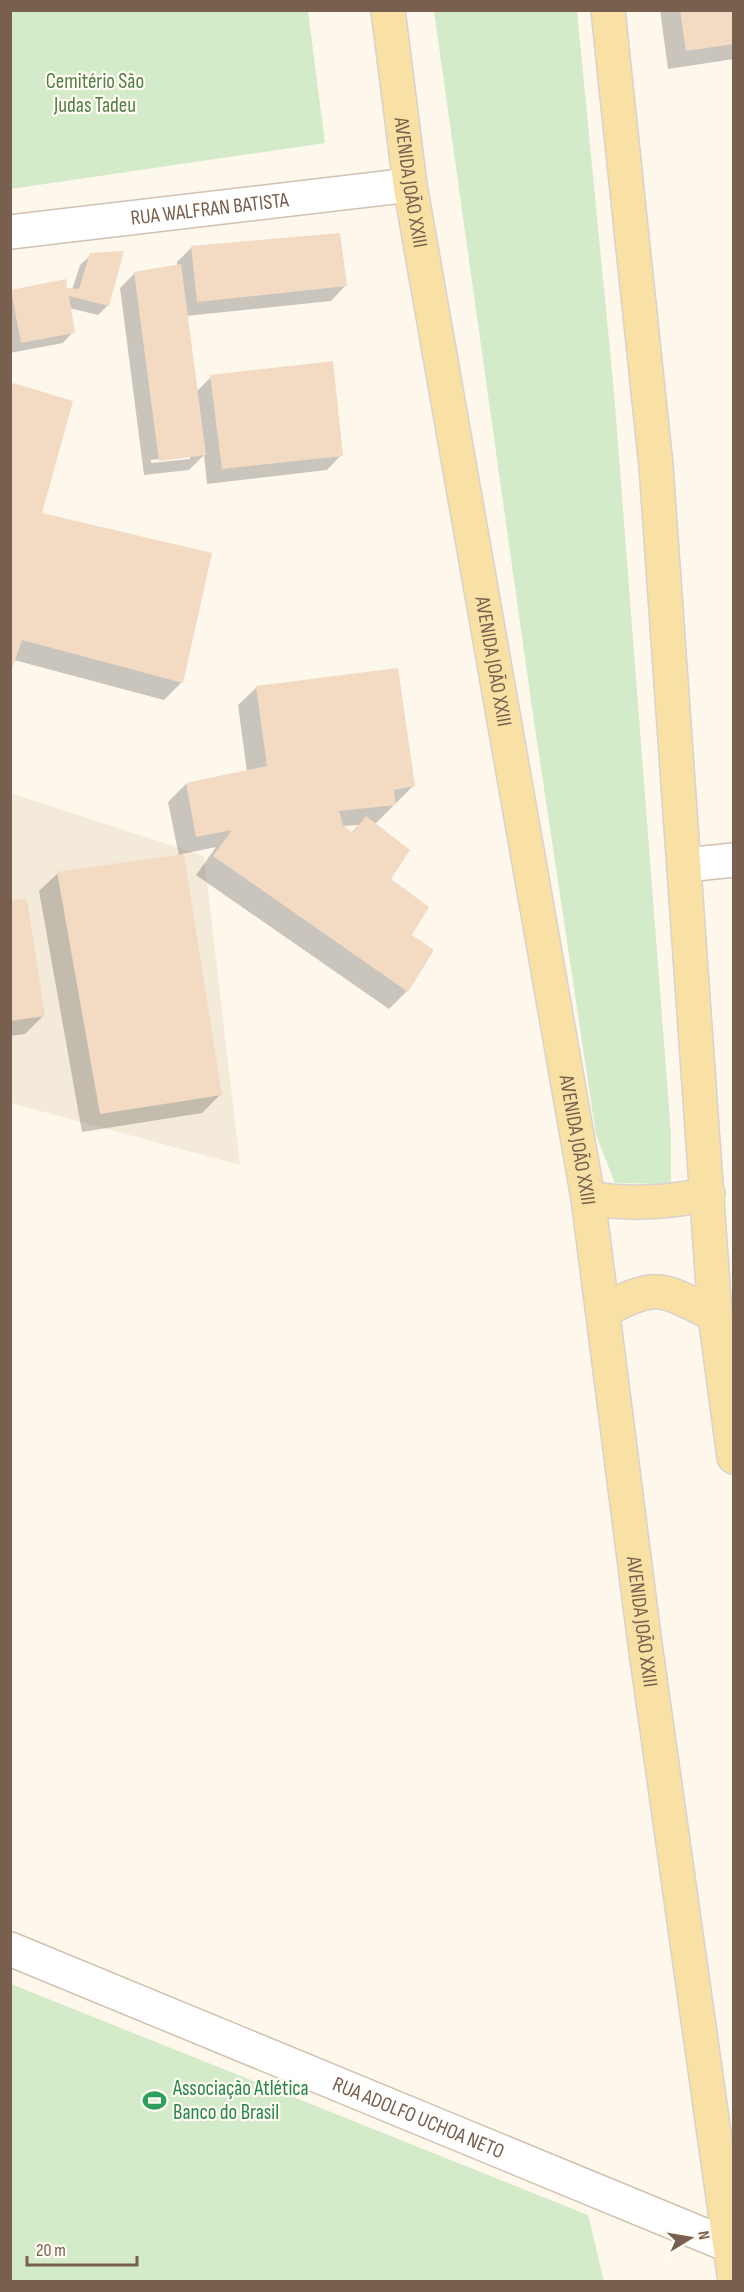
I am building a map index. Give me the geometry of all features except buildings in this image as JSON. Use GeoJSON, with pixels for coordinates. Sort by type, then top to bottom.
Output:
{"type":"FeatureCollection","features":[{"type":"Feature","properties":{"kind":"main road","name":"AVENIDA JOÃO XXIII"},"geometry":{"type":"LineString","coordinates":[[388,10],[410,185],[588,1198],[731,2260]]}},
{"type":"Feature","properties":{"kind":"main road"},"geometry":{"type":"LineString","coordinates":[[608,10],[656,466],[715,1315],[734,1457]]}},
{"type":"Feature","properties":{"kind":"main road"},"geometry":{"type":"LineString","coordinates":[[588,1198],[613,1202],[656,1202],[708,1194]]}},
{"type":"Feature","properties":{"kind":"main road"},"geometry":{"type":"LineString","coordinates":[[603,1311],[624,1299],[658,1290],[669,1292],[715,1315]]}},
{"type":"Feature","properties":{"kind":"street","name":"RUA WALFRAN BATISTA"},"geometry":{"type":"LineString","coordinates":[[10,232],[410,185]]}},
{"type":"Feature","properties":{"kind":"street"},"geometry":{"type":"LineString","coordinates":[[685,865],[734,860]]}},
{"type":"Feature","properties":{"kind":"street","name":"RUA ADOLFO UCHOA NETO"},"geometry":{"type":"LineString","coordinates":[[10,1949],[731,2260]]}},
{"type":"Feature","properties":{"kind":"shaded area"},"geometry":{"type":"Polygon","coordinates":[[[10,793],[204,856],[240,1165],[11,1103],[10,793]]]}},
{"type":"Feature","properties":{"kind":"green space","name":"Cemitério São Judas Tadeu"},"geometry":{"type":"Polygon","coordinates":[[[10,11],[308,11],[325,143],[11,189],[10,11]]]}},
{"type":"Feature","properties":{"kind":"green space"},"geometry":{"type":"Polygon","coordinates":[[[434,11],[577,11],[614,392],[671,1134],[671,1184],[615,1183],[596,1135],[532,708],[434,11]]]}},
{"type":"Feature","properties":{"kind":"green space","name":"Associação Atlética Banco do Brasil"},"geometry":{"type":"Polygon","coordinates":[[[11,1984],[588,2215],[604,2281],[11,2281],[11,1984]]]}},
{"type":"Feature","properties":{"kind":"place","name":"Associação Atlética Banco do Brasil"},"geometry":{"type":"Point","coordinates":[155,2100]}}]}
